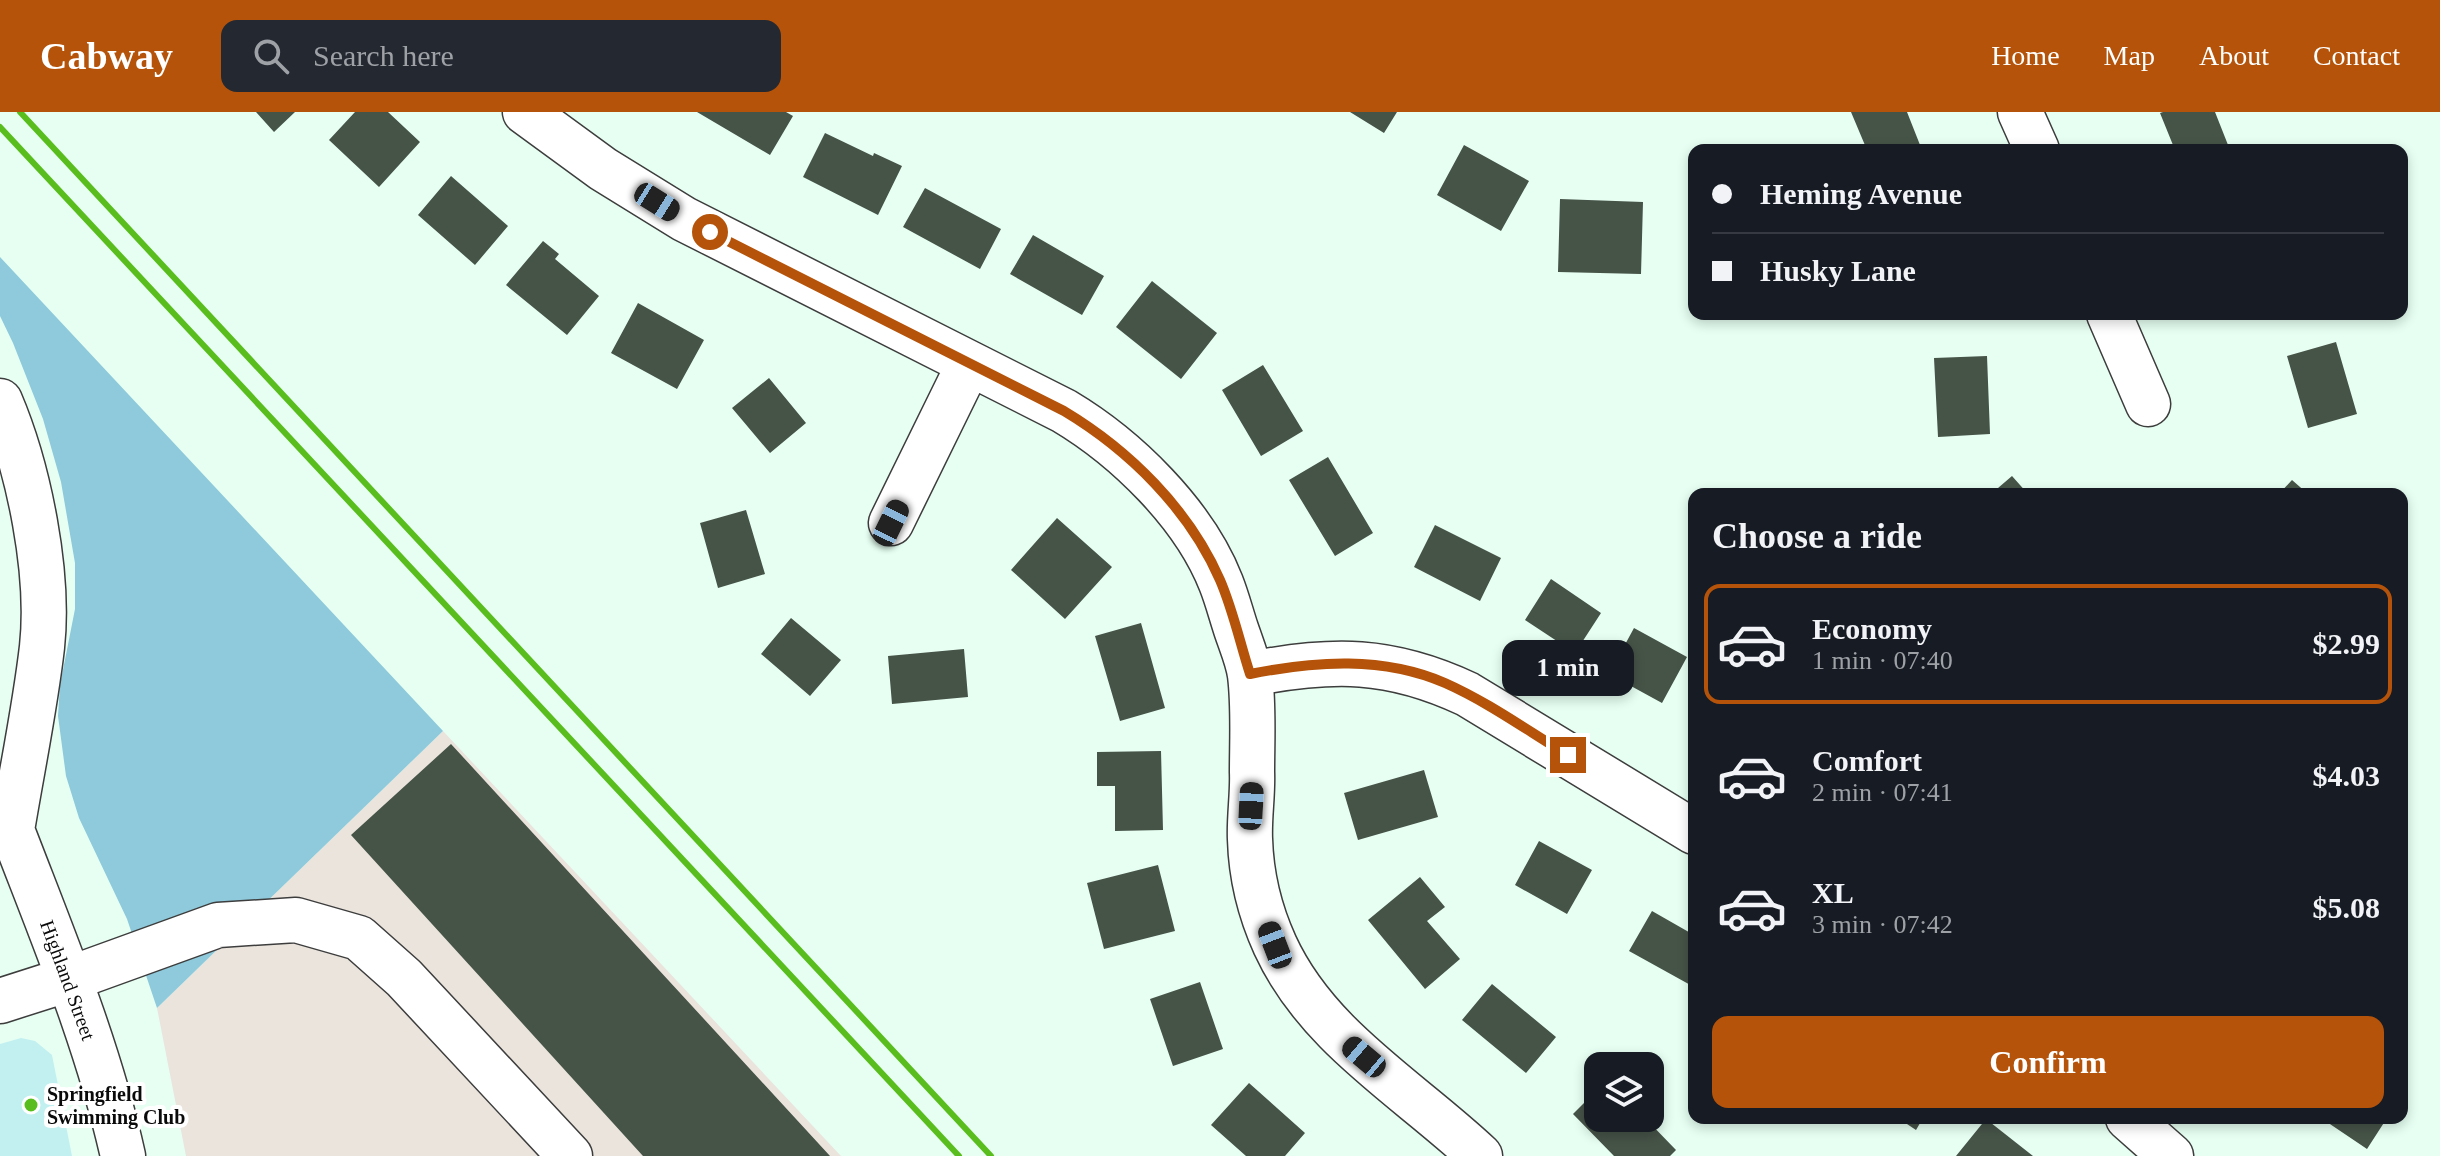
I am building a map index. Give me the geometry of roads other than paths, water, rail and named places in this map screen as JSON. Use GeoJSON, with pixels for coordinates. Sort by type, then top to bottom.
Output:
{"type":"FeatureCollection","features":[{"type":"Feature","properties":{"kind":"street"},"geometry":{"type":"LineString","coordinates":[[525,112],[603,169],[684,219],[1086,424],[1127,455],[1163,492],[1200,543],[1220,581],[1250,674],[1252,866],[1263,915],[1275,945],[1307,999],[1341,1037],[1480,1156]]}},
{"type":"Feature","properties":{"kind":"street"},"geometry":{"type":"LineString","coordinates":[[2020,112],[2034,144]]}},
{"type":"Feature","properties":{"kind":"street"},"geometry":{"type":"LineString","coordinates":[[2112,320],[2148,404]]}},
{"type":"Feature","properties":{"kind":"street"},"geometry":{"type":"LineString","coordinates":[[891,523],[969,364]]}},
{"type":"Feature","properties":{"kind":"street"},"geometry":{"type":"LineString","coordinates":[[0,401],[11,426],[30,493],[43,608],[42,645],[6,819]]}},
{"type":"Feature","properties":{"kind":"street"},"geometry":{"type":"LineString","coordinates":[[1250,674],[1333,662],[1388,666],[1442,682],[1467,694],[1688,828]]}},
{"type":"Feature","properties":{"kind":"street","name":"Highland Street"},"geometry":{"type":"LineString","coordinates":[[6,819],[69,979],[103,1078],[123,1156]]}},
{"type":"Feature","properties":{"kind":"street"},"geometry":{"type":"LineString","coordinates":[[0,1001],[218,925],[296,920],[359,938],[404,978],[570,1156]]}},
{"type":"Feature","properties":{"kind":"street"},"geometry":{"type":"LineString","coordinates":[[2135,1124],[2171,1156]]}},
{"type":"Feature","properties":{"kind":"railway"},"geometry":{"type":"LineString","coordinates":[[20,112],[991,1156]]}},
{"type":"Feature","properties":{"kind":"railway"},"geometry":{"type":"LineString","coordinates":[[0,127],[959,1156]]}},
{"type":"Feature","properties":{"kind":"place","name":"Springfield Swimming Club"},"geometry":{"type":"Point","coordinates":[31,1105]}}]}
